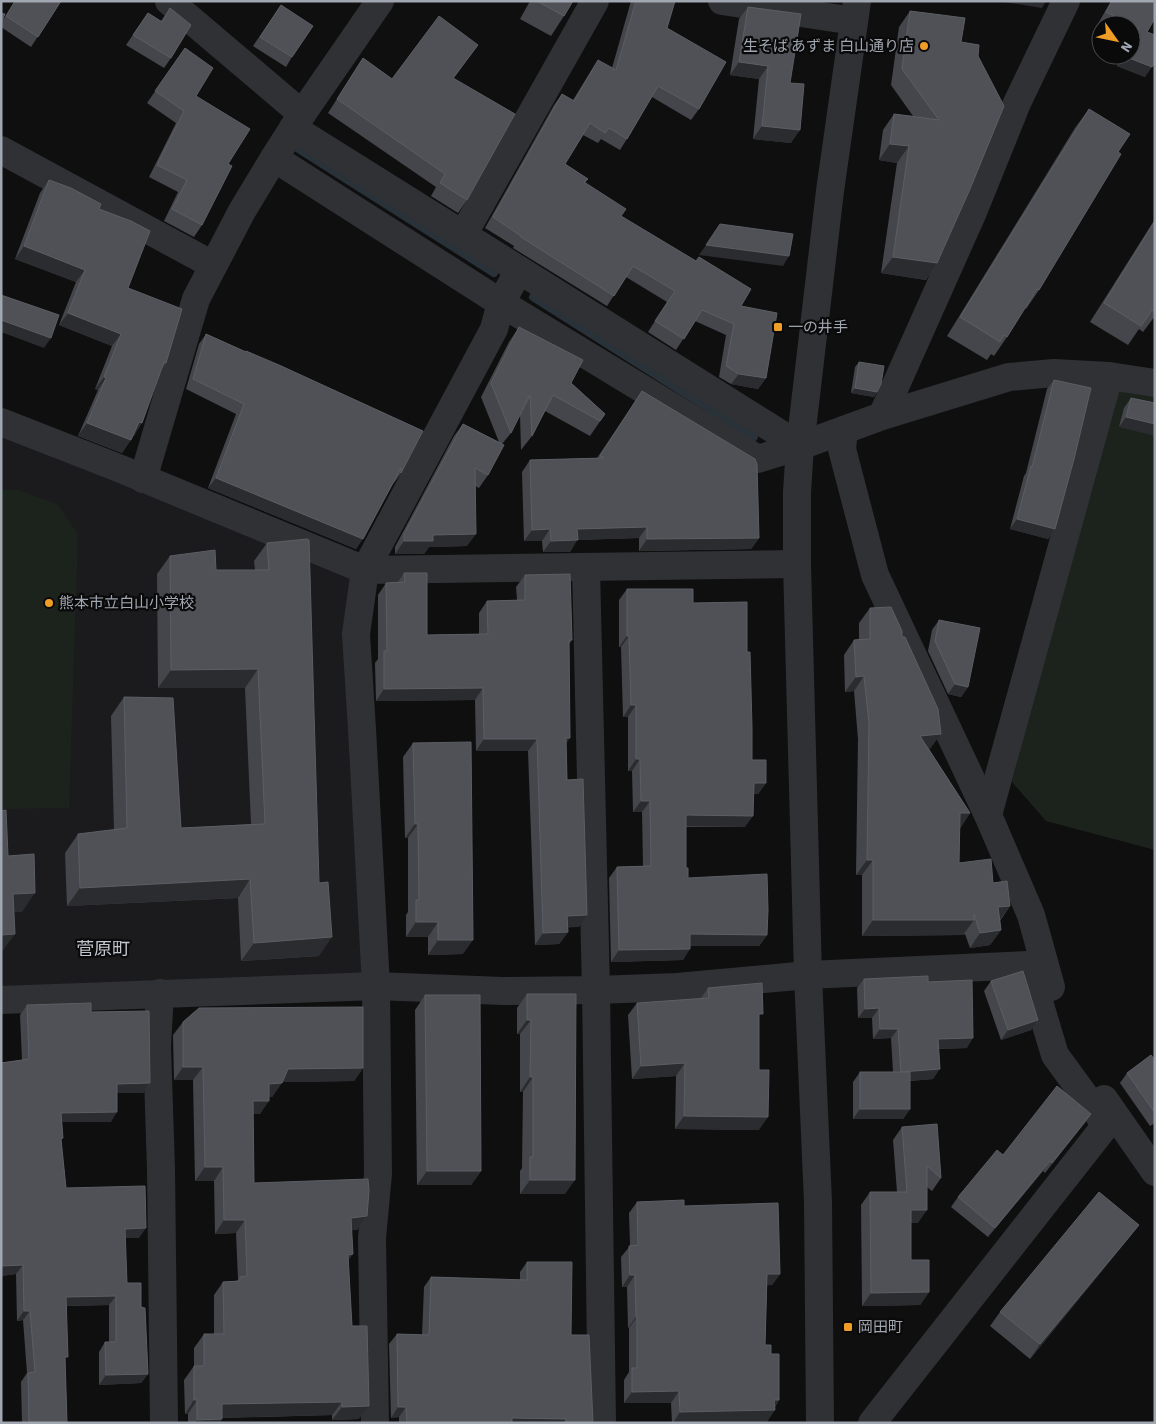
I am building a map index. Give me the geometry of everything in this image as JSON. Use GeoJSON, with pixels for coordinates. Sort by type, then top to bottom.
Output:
{"type":"FeatureCollection","features":[{"type":"Feature","properties":{"kind":"street"},"geometry":{"type":"LineString","coordinates":[[169,1],[297,121],[463,235],[800,446]]}},
{"type":"Feature","properties":{"kind":"street"},"geometry":{"type":"LineString","coordinates":[[143,479],[196,299],[242,211],[274,158],[297,121],[380,1]]}},
{"type":"Feature","properties":{"kind":"street"},"geometry":{"type":"LineString","coordinates":[[463,235],[595,1]]}},
{"type":"Feature","properties":{"kind":"street"},"geometry":{"type":"LineString","coordinates":[[722,1],[855,11],[830,191],[800,446],[797,492],[808,975],[818,1202],[820,1423]]}},
{"type":"Feature","properties":{"kind":"street"},"geometry":{"type":"LineString","coordinates":[[882,416],[973,212],[1017,103],[1066,1]]}},
{"type":"Feature","properties":{"kind":"street"},"geometry":{"type":"LineString","coordinates":[[1,151],[213,265]]}},
{"type":"Feature","properties":{"kind":"street"},"geometry":{"type":"LineString","coordinates":[[274,158],[501,303],[758,459],[882,416],[1009,377],[1054,373],[1109,376],[1155,382]]}},
{"type":"Feature","properties":{"kind":"street"},"geometry":{"type":"LineString","coordinates":[[374,1423],[372,1238],[378,1174],[376,986],[356,634],[365,570],[494,329],[501,303],[519,270]]}},
{"type":"Feature","properties":{"kind":"street"},"geometry":{"type":"LineString","coordinates":[[988,815],[1109,376]]}},
{"type":"Feature","properties":{"kind":"street"},"geometry":{"type":"LineString","coordinates":[[1,422],[116,467],[365,570],[798,564]]}},
{"type":"Feature","properties":{"kind":"street"},"geometry":{"type":"LineString","coordinates":[[844,430],[842,449],[875,575],[988,815],[1031,914],[1070,1051],[1155,1172]]}},
{"type":"Feature","properties":{"kind":"street"},"geometry":{"type":"LineString","coordinates":[[586,567],[596,990],[602,1423]]}},
{"type":"Feature","properties":{"kind":"street"},"geometry":{"type":"LineString","coordinates":[[1,1000],[376,986],[502,991],[596,990],[677,987],[808,975],[1028,965],[1055,1054],[1106,1125],[872,1423]]}},
{"type":"Feature","properties":{"kind":"street"},"geometry":{"type":"LineString","coordinates":[[160,993],[157,1046],[161,1169],[164,1423]]}},
{"type":"Feature","properties":{"kind":"shaded area"},"geometry":{"type":"Polygon","coordinates":[[[1113,388],[1155,395],[1155,850],[1046,821],[1012,782],[1113,388]]]}},
{"type":"Feature","properties":{"kind":"shaded area"},"geometry":{"type":"Polygon","coordinates":[[[1,423],[365,570],[376,986],[1,990],[1,423]]]}},
{"type":"Feature","properties":{"kind":"shaded area"},"geometry":{"type":"Polygon","coordinates":[[[1,490],[19,490],[57,504],[78,534],[69,808],[1,809],[1,490]]]}},
{"type":"Feature","properties":{"kind":"building"},"geometry":{"type":"Polygon","coordinates":[[[15,1],[61,1],[38,37],[6,16],[15,1]]]}},
{"type":"Feature","properties":{"kind":"building"},"geometry":{"type":"Polygon","coordinates":[[[537,1],[573,1],[564,16],[537,1]]]}},
{"type":"Feature","properties":{"kind":"building"},"geometry":{"type":"Polygon","coordinates":[[[636,1],[675,1],[667,28],[726,62],[699,109],[658,86],[627,139],[609,128],[605,133],[590,123],[565,164],[588,179],[584,182],[626,209],[621,216],[696,261],[699,257],[751,289],[741,306],[777,313],[766,378],[739,374],[726,366],[734,324],[702,310],[684,339],[655,321],[675,291],[633,266],[614,296],[493,217],[562,94],[574,101],[598,60],[616,70],[636,1]]]}},
{"type":"Feature","properties":{"kind":"building"},"geometry":{"type":"Polygon","coordinates":[[[1112,1],[1155,1],[1155,18],[1147,32],[1155,35],[1155,63],[1152,67],[1141,63],[1141,15],[1112,15],[1106,12],[1112,1]]]}},
{"type":"Feature","properties":{"kind":"building"},"geometry":{"type":"Polygon","coordinates":[[[281,5],[313,26],[292,57],[260,37],[281,5]]]}},
{"type":"Feature","properties":{"kind":"building"},"geometry":{"type":"Polygon","coordinates":[[[748,7],[801,14],[790,83],[804,84],[800,130],[762,126],[768,66],[739,62],[748,7]]]}},
{"type":"Feature","properties":{"kind":"building"},"geometry":{"type":"Polygon","coordinates":[[[170,8],[191,25],[171,58],[133,35],[148,13],[162,22],[170,8]]]}},
{"type":"Feature","properties":{"kind":"building"},"geometry":{"type":"Polygon","coordinates":[[[910,11],[965,18],[961,42],[979,45],[978,56],[1004,106],[937,263],[893,257],[909,146],[890,144],[894,114],[939,120],[902,69],[910,11]]]}},
{"type":"Feature","properties":{"kind":"building"},"geometry":{"type":"Polygon","coordinates":[[[1,13],[5,14],[1,24],[1,13]]]}},
{"type":"Feature","properties":{"kind":"building"},"geometry":{"type":"Polygon","coordinates":[[[439,16],[478,45],[453,78],[515,114],[467,200],[440,183],[445,174],[337,99],[363,58],[392,79],[439,16]]]}},
{"type":"Feature","properties":{"kind":"building"},"geometry":{"type":"Polygon","coordinates":[[[185,48],[213,68],[196,96],[250,129],[228,164],[232,166],[202,225],[172,209],[187,180],[157,165],[184,111],[155,91],[185,48]]]}},
{"type":"Feature","properties":{"kind":"building"},"geometry":{"type":"Polygon","coordinates":[[[1089,109],[1130,134],[1118,152],[1121,154],[1039,290],[1037,289],[1007,337],[1004,335],[1000,342],[960,317],[1089,109]]]}},
{"type":"Feature","properties":{"kind":"building"},"geometry":{"type":"Polygon","coordinates":[[[49,180],[71,188],[101,204],[99,209],[131,221],[150,231],[128,288],[182,309],[166,363],[164,362],[142,423],[139,422],[131,440],[87,423],[106,378],[104,377],[121,334],[68,313],[85,270],[24,246],[49,180]]]}},
{"type":"Feature","properties":{"kind":"building"},"geometry":{"type":"Polygon","coordinates":[[[1155,221],[1155,312],[1152,310],[1141,326],[1104,303],[1155,221]]]}},
{"type":"Feature","properties":{"kind":"building"},"geometry":{"type":"Polygon","coordinates":[[[720,224],[793,234],[789,256],[706,245],[720,224]]]}},
{"type":"Feature","properties":{"kind":"building"},"geometry":{"type":"Polygon","coordinates":[[[1,295],[59,315],[51,338],[1,320],[1,295]]]}},
{"type":"Feature","properties":{"kind":"building"},"geometry":{"type":"Polygon","coordinates":[[[519,327],[583,360],[571,383],[605,414],[600,421],[553,395],[532,436],[530,395],[511,433],[491,383],[519,327]]]}},
{"type":"Feature","properties":{"kind":"building"},"geometry":{"type":"Polygon","coordinates":[[[206,334],[423,431],[363,539],[216,478],[244,404],[193,379],[206,334]]]}},
{"type":"Feature","properties":{"kind":"building"},"geometry":{"type":"Polygon","coordinates":[[[859,362],[884,366],[881,384],[877,392],[855,388],[859,362]]]}},
{"type":"Feature","properties":{"kind":"building"},"geometry":{"type":"Polygon","coordinates":[[[1054,380],[1091,388],[1055,529],[1017,519],[1054,380]]]}},
{"type":"Feature","properties":{"kind":"building"},"geometry":{"type":"Polygon","coordinates":[[[642,391],[755,459],[757,464],[759,538],[647,539],[647,527],[577,529],[578,540],[551,541],[550,529],[532,530],[530,460],[604,458],[600,456],[642,391]]]}},
{"type":"Feature","properties":{"kind":"building"},"geometry":{"type":"Polygon","coordinates":[[[1131,398],[1155,403],[1155,424],[1126,417],[1131,398]]]}},
{"type":"Feature","properties":{"kind":"building"},"geometry":{"type":"Polygon","coordinates":[[[463,424],[504,445],[488,475],[475,468],[476,534],[433,535],[433,541],[404,541],[404,534],[463,424]]]}},
{"type":"Feature","properties":{"kind":"building"},"geometry":{"type":"Polygon","coordinates":[[[309,540],[319,883],[328,882],[332,937],[254,943],[250,879],[80,888],[78,834],[127,828],[124,697],[173,698],[181,828],[265,824],[258,669],[171,670],[170,556],[215,550],[216,570],[269,570],[267,543],[309,540]]]}},
{"type":"Feature","properties":{"kind":"building"},"geometry":{"type":"Polygon","coordinates":[[[404,573],[427,573],[427,635],[488,634],[487,601],[525,600],[525,575],[570,574],[572,640],[569,640],[570,738],[566,738],[567,780],[583,779],[587,915],[567,916],[568,932],[543,933],[537,739],[484,739],[483,688],[384,689],[384,651],[387,651],[386,583],[405,582],[404,573]]]}},
{"type":"Feature","properties":{"kind":"building"},"geometry":{"type":"Polygon","coordinates":[[[627,589],[693,589],[693,603],[747,602],[747,652],[750,652],[752,760],[766,760],[766,783],[754,783],[753,816],[686,815],[686,868],[688,868],[688,878],[767,874],[767,935],[690,934],[690,949],[619,950],[617,867],[651,866],[650,801],[641,801],[640,759],[636,759],[636,705],[631,705],[629,636],[627,636],[627,589]]]}},
{"type":"Feature","properties":{"kind":"building"},"geometry":{"type":"Polygon","coordinates":[[[891,607],[902,631],[902,637],[905,637],[938,709],[941,734],[920,736],[970,813],[960,813],[959,863],[991,859],[993,883],[1007,881],[1010,906],[998,907],[1001,930],[980,933],[974,914],[974,920],[873,920],[873,860],[867,860],[869,723],[864,676],[856,677],[854,640],[870,639],[870,608],[891,607]]]}},
{"type":"Feature","properties":{"kind":"building"},"geometry":{"type":"Polygon","coordinates":[[[939,620],[980,628],[968,687],[955,684],[935,641],[939,620]]]}},
{"type":"Feature","properties":{"kind":"building"},"geometry":{"type":"Polygon","coordinates":[[[471,742],[473,940],[438,940],[438,922],[416,922],[416,900],[419,900],[418,824],[415,824],[413,743],[471,742]]]}},
{"type":"Feature","properties":{"kind":"building"},"geometry":{"type":"Polygon","coordinates":[[[6,810],[8,856],[34,854],[35,893],[13,894],[15,934],[1,935],[1,811],[6,810]]]}},
{"type":"Feature","properties":{"kind":"building"},"geometry":{"type":"Polygon","coordinates":[[[1023,971],[1038,1020],[1008,1030],[991,981],[1023,971]]]}},
{"type":"Feature","properties":{"kind":"building"},"geometry":{"type":"Polygon","coordinates":[[[928,976],[928,982],[972,980],[973,1038],[938,1039],[940,1069],[901,1072],[898,1029],[880,1029],[879,1008],[865,1009],[864,979],[928,976]]]}},
{"type":"Feature","properties":{"kind":"building"},"geometry":{"type":"Polygon","coordinates":[[[762,983],[763,1014],[759,1014],[759,1070],[769,1070],[768,1117],[684,1116],[685,1063],[641,1066],[637,1003],[709,998],[708,988],[762,983]]]}},
{"type":"Feature","properties":{"kind":"building"},"geometry":{"type":"Polygon","coordinates":[[[527,994],[576,994],[575,1180],[530,1180],[530,1157],[533,1157],[533,1077],[530,1077],[531,1020],[527,1020],[527,994]]]}},
{"type":"Feature","properties":{"kind":"building"},"geometry":{"type":"Polygon","coordinates":[[[425,995],[480,995],[481,1171],[427,1171],[425,995]]]}},
{"type":"Feature","properties":{"kind":"building"},"geometry":{"type":"Polygon","coordinates":[[[91,1003],[91,1012],[149,1011],[150,1083],[117,1084],[117,1112],[61,1113],[63,1138],[61,1139],[66,1188],[145,1186],[146,1228],[125,1229],[127,1283],[141,1283],[141,1307],[145,1308],[148,1374],[106,1375],[105,1342],[116,1342],[116,1296],[66,1297],[68,1357],[65,1357],[67,1423],[29,1423],[28,1373],[35,1372],[30,1311],[24,1311],[23,1265],[1,1266],[1,1063],[29,1059],[27,1005],[91,1003]]]}},
{"type":"Feature","properties":{"kind":"building"},"geometry":{"type":"Polygon","coordinates":[[[363,1007],[363,1068],[288,1069],[282,1083],[269,1084],[269,1101],[253,1101],[254,1183],[368,1179],[367,1216],[351,1218],[353,1254],[348,1255],[352,1326],[367,1326],[369,1406],[342,1407],[342,1402],[222,1404],[222,1419],[197,1420],[197,1400],[194,1400],[194,1366],[204,1366],[204,1334],[224,1334],[223,1282],[240,1281],[240,1277],[247,1276],[245,1220],[224,1220],[223,1167],[205,1167],[203,1067],[183,1067],[183,1022],[199,1008],[363,1007]]]}},
{"type":"Feature","properties":{"kind":"building"},"geometry":{"type":"Polygon","coordinates":[[[1151,1055],[1155,1060],[1155,1113],[1127,1073],[1151,1055]]]}},
{"type":"Feature","properties":{"kind":"building"},"geometry":{"type":"Polygon","coordinates":[[[860,1072],[910,1072],[910,1109],[860,1109],[860,1072]]]}},
{"type":"Feature","properties":{"kind":"building"},"geometry":{"type":"Polygon","coordinates":[[[1057,1086],[1091,1114],[1052,1163],[1050,1161],[995,1228],[958,1197],[997,1150],[1003,1155],[1057,1086]]]}},
{"type":"Feature","properties":{"kind":"building"},"geometry":{"type":"Polygon","coordinates":[[[937,1124],[941,1178],[927,1166],[927,1210],[911,1210],[911,1260],[929,1260],[929,1292],[871,1293],[870,1192],[907,1192],[902,1127],[937,1124]]]}},
{"type":"Feature","properties":{"kind":"building"},"geometry":{"type":"Polygon","coordinates":[[[1099,1192],[1139,1225],[1040,1344],[1000,1312],[1099,1192]]]}},
{"type":"Feature","properties":{"kind":"building"},"geometry":{"type":"Polygon","coordinates":[[[684,1200],[684,1206],[778,1203],[780,1274],[767,1274],[765,1345],[771,1345],[771,1354],[779,1354],[779,1400],[774,1400],[775,1410],[680,1412],[679,1391],[632,1392],[632,1368],[637,1368],[637,1317],[635,1275],[630,1275],[629,1246],[638,1245],[637,1202],[684,1200]]]}},
{"type":"Feature","properties":{"kind":"building"},"geometry":{"type":"Polygon","coordinates":[[[527,1262],[572,1262],[571,1335],[589,1335],[593,1423],[566,1423],[566,1419],[512,1418],[512,1423],[407,1423],[406,1407],[398,1407],[397,1334],[429,1335],[431,1277],[527,1280],[527,1262]]]}},
{"type":"Feature","properties":{"kind":"waterway"},"geometry":{"type":"LineString","coordinates":[[294,146],[494,273]]}},
{"type":"Feature","properties":{"kind":"waterway"},"geometry":{"type":"LineString","coordinates":[[533,297],[754,437]]}},
{"type":"Feature","properties":{"kind":"place","name":"生そば あずま 白山通り店"},"geometry":{"type":"Point","coordinates":[924,46]}},
{"type":"Feature","properties":{"kind":"place","name":"一の井手"},"geometry":{"type":"Point","coordinates":[778,327]}},
{"type":"Feature","properties":{"kind":"place","name":"熊本市立白山小学校"},"geometry":{"type":"Point","coordinates":[49,603]}},
{"type":"Feature","properties":{"kind":"place","name":"岡田町"},"geometry":{"type":"Point","coordinates":[848,1327]}},
{"type":"Feature","properties":{"kind":"district","name":"菅原町"},"geometry":{"type":"Point","coordinates":[103,949]}}]}
